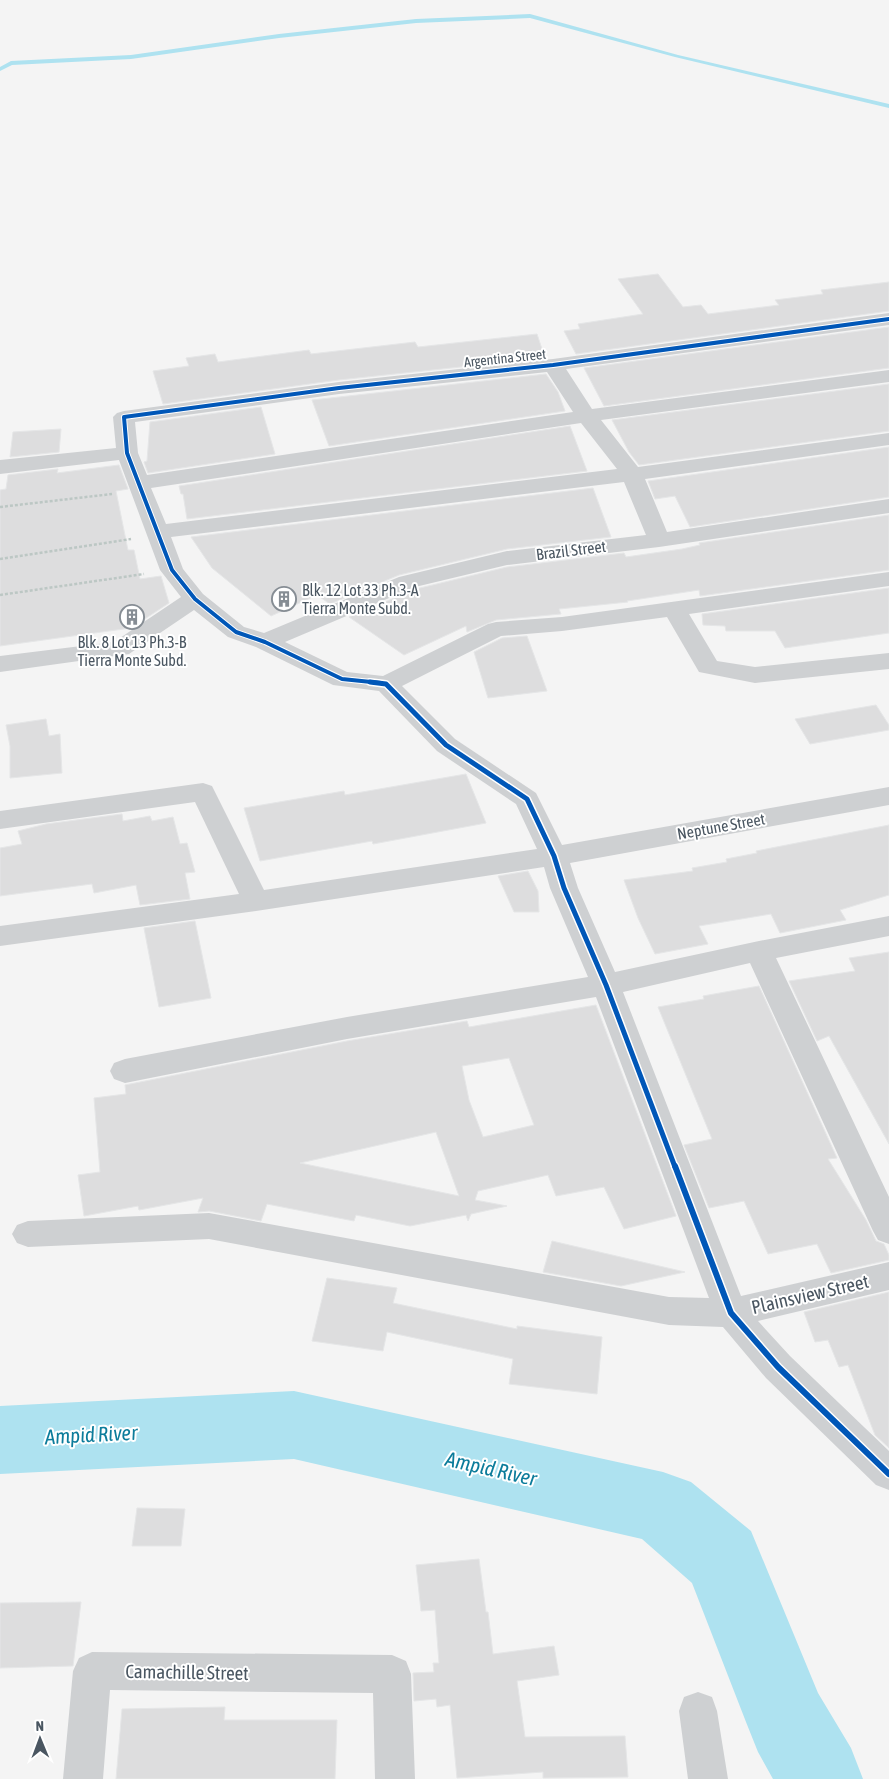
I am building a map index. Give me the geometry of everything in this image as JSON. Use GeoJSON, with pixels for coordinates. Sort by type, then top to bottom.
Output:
{"type":"FeatureCollection","features":[{"type":"Feature","properties":{"kind":"street"},"geometry":{"type":"LineString","coordinates":[[882,320],[889,337]]}},
{"type":"Feature","properties":{"kind":"street","name":"Argentina Street"},"geometry":{"type":"LineString","coordinates":[[128,453],[124,417],[339,388],[552,365],[882,320]]}},
{"type":"Feature","properties":{"kind":"street"},"geometry":{"type":"LineString","coordinates":[[552,365],[586,416],[632,474],[659,540]]}},
{"type":"Feature","properties":{"kind":"street"},"geometry":{"type":"LineString","coordinates":[[141,487],[586,416],[889,376]]}},
{"type":"Feature","properties":{"kind":"street"},"geometry":{"type":"LineString","coordinates":[[148,535],[632,474],[889,438]]}},
{"type":"Feature","properties":{"kind":"street"},"geometry":{"type":"LineString","coordinates":[[0,467],[128,453],[141,487],[148,535],[195,599],[236,632],[265,642],[342,679],[386,684],[496,629],[562,624],[889,580]]}},
{"type":"Feature","properties":{"kind":"street","name":"Brazil Street"},"geometry":{"type":"LineString","coordinates":[[265,642],[407,582],[508,558],[659,540],[889,506]]}},
{"type":"Feature","properties":{"kind":"street"},"geometry":{"type":"LineString","coordinates":[[0,664],[120,649],[195,599]]}},
{"type":"Feature","properties":{"kind":"street"},"geometry":{"type":"LineString","coordinates":[[674,608],[708,667],[755,675],[889,661]]}},
{"type":"Feature","properties":{"kind":"street"},"geometry":{"type":"LineString","coordinates":[[386,684],[446,745],[527,799],[554,856],[564,888],[606,985],[731,1313],[778,1367],[884,1465]]}},
{"type":"Feature","properties":{"kind":"street"},"geometry":{"type":"LineString","coordinates":[[0,820],[203,792],[256,901]]}},
{"type":"Feature","properties":{"kind":"street","name":"Neptune Street"},"geometry":{"type":"LineString","coordinates":[[0,936],[256,901],[554,856],[889,796]]}},
{"type":"Feature","properties":{"kind":"street"},"geometry":{"type":"LineString","coordinates":[[126,1071],[347,1028],[606,985],[759,951],[889,926]]}},
{"type":"Feature","properties":{"kind":"street"},"geometry":{"type":"LineString","coordinates":[[759,951],[889,1231]]}},
{"type":"Feature","properties":{"kind":"street","name":"Plainsview Street"},"geometry":{"type":"LineString","coordinates":[[28,1234],[209,1226],[669,1311],[731,1313],[889,1276]]}},
{"type":"Feature","properties":{"kind":"street","name":"Camachille Street"},"geometry":{"type":"LineString","coordinates":[[83,1779],[92,1671],[392,1674],[395,1779]]}},
{"type":"Feature","properties":{"kind":"street"},"geometry":{"type":"LineString","coordinates":[[698,1711],[708,1779]]}},
{"type":"Feature","properties":{"kind":"path"},"geometry":{"type":"LineString","coordinates":[[0,507],[141,487]]}},
{"type":"Feature","properties":{"kind":"path"},"geometry":{"type":"LineString","coordinates":[[0,559],[148,535]]}},
{"type":"Feature","properties":{"kind":"path"},"geometry":{"type":"LineString","coordinates":[[0,595],[172,570]]}},
{"type":"Feature","properties":{"kind":"building"},"geometry":{"type":"Polygon","coordinates":[[[658,274],[683,307],[701,305],[708,314],[779,305],[775,300],[823,294],[821,290],[889,282],[889,311],[576,354],[564,331],[580,329],[578,324],[643,314],[618,279],[658,274]]]}},
{"type":"Feature","properties":{"kind":"building"},"geometry":{"type":"Polygon","coordinates":[[[889,327],[889,368],[604,406],[584,368],[889,327]]]}},
{"type":"Feature","properties":{"kind":"building"},"geometry":{"type":"Polygon","coordinates":[[[537,334],[545,358],[339,380],[163,404],[153,371],[189,366],[186,358],[215,354],[218,362],[309,350],[311,354],[415,342],[418,347],[537,334]]]}},
{"type":"Feature","properties":{"kind":"building"},"geometry":{"type":"Polygon","coordinates":[[[546,374],[558,392],[565,411],[329,446],[312,400],[546,374]]]}},
{"type":"Feature","properties":{"kind":"building"},"geometry":{"type":"Polygon","coordinates":[[[889,384],[889,431],[639,465],[629,452],[612,420],[889,384]]]}},
{"type":"Feature","properties":{"kind":"building"},"geometry":{"type":"Polygon","coordinates":[[[261,407],[275,454],[148,473],[144,462],[147,461],[150,422],[261,407]]]}},
{"type":"Feature","properties":{"kind":"building"},"geometry":{"type":"Polygon","coordinates":[[[570,426],[587,471],[187,519],[183,494],[181,494],[179,486],[570,426]]]}},
{"type":"Feature","properties":{"kind":"building"},"geometry":{"type":"Polygon","coordinates":[[[61,429],[59,452],[10,457],[13,432],[61,429]]]}},
{"type":"Feature","properties":{"kind":"building"},"geometry":{"type":"Polygon","coordinates":[[[889,447],[889,497],[690,527],[675,496],[655,499],[648,481],[889,447]]]}},
{"type":"Feature","properties":{"kind":"building"},"geometry":{"type":"Polygon","coordinates":[[[119,465],[128,489],[116,491],[128,550],[134,550],[140,579],[161,576],[169,603],[131,628],[0,646],[0,490],[6,489],[8,475],[58,469],[57,473],[119,465]]]}},
{"type":"Feature","properties":{"kind":"building"},"geometry":{"type":"Polygon","coordinates":[[[593,488],[611,537],[507,549],[399,575],[330,604],[317,595],[271,616],[212,568],[191,537],[593,488]]]}},
{"type":"Feature","properties":{"kind":"building"},"geometry":{"type":"Polygon","coordinates":[[[889,515],[889,570],[700,596],[699,590],[628,602],[559,609],[561,614],[496,620],[467,632],[466,626],[404,655],[349,617],[416,589],[507,567],[624,553],[626,557],[682,549],[700,545],[699,543],[889,515]]]}},
{"type":"Feature","properties":{"kind":"building"},"geometry":{"type":"Polygon","coordinates":[[[889,588],[889,633],[785,648],[775,631],[726,631],[725,626],[703,625],[702,614],[889,588]]]}},
{"type":"Feature","properties":{"kind":"building"},"geometry":{"type":"Polygon","coordinates":[[[527,636],[547,691],[488,698],[474,652],[502,638],[527,636]]]}},
{"type":"Feature","properties":{"kind":"building"},"geometry":{"type":"Polygon","coordinates":[[[876,705],[889,725],[889,730],[810,744],[795,719],[876,705]]]}},
{"type":"Feature","properties":{"kind":"building"},"geometry":{"type":"Polygon","coordinates":[[[46,719],[49,736],[60,734],[62,773],[10,778],[10,746],[6,725],[46,719]]]}},
{"type":"Feature","properties":{"kind":"building"},"geometry":{"type":"Polygon","coordinates":[[[466,774],[486,823],[373,844],[372,841],[260,861],[244,808],[344,791],[345,795],[466,774]]]}},
{"type":"Feature","properties":{"kind":"building"},"geometry":{"type":"Polygon","coordinates":[[[122,814],[123,821],[150,816],[152,821],[173,817],[180,844],[187,843],[195,872],[185,873],[190,899],[140,905],[136,885],[94,893],[92,884],[0,896],[0,848],[22,844],[18,831],[46,824],[122,814]]]}},
{"type":"Feature","properties":{"kind":"building"},"geometry":{"type":"Polygon","coordinates":[[[889,825],[889,895],[840,910],[846,920],[780,933],[771,914],[699,926],[708,944],[655,954],[638,918],[624,880],[693,871],[692,868],[727,862],[726,859],[757,853],[756,851],[889,825]]]}},
{"type":"Feature","properties":{"kind":"building"},"geometry":{"type":"Polygon","coordinates":[[[528,871],[538,891],[539,912],[514,912],[498,876],[528,871]]]}},
{"type":"Feature","properties":{"kind":"building"},"geometry":{"type":"Polygon","coordinates":[[[195,921],[211,998],[159,1007],[144,928],[195,921]]]}},
{"type":"Feature","properties":{"kind":"building"},"geometry":{"type":"Polygon","coordinates":[[[889,952],[889,1144],[829,1036],[817,1041],[789,981],[855,971],[849,958],[889,952]]]}},
{"type":"Feature","properties":{"kind":"building"},"geometry":{"type":"Polygon","coordinates":[[[759,986],[837,1158],[828,1159],[866,1220],[876,1241],[884,1244],[889,1260],[831,1273],[817,1244],[768,1254],[744,1201],[709,1208],[684,1145],[712,1139],[658,1007],[704,999],[703,996],[759,986]]]}},
{"type":"Feature","properties":{"kind":"building"},"geometry":{"type":"Polygon","coordinates":[[[596,1005],[676,1216],[624,1229],[604,1187],[556,1196],[548,1175],[478,1191],[475,1200],[507,1206],[471,1214],[468,1221],[466,1215],[410,1226],[356,1215],[354,1221],[267,1204],[261,1221],[209,1211],[198,1212],[203,1198],[139,1210],[138,1206],[84,1216],[78,1175],[100,1172],[94,1098],[126,1094],[125,1085],[347,1041],[467,1021],[469,1027],[596,1005]],[[509,1058],[462,1066],[469,1100],[483,1137],[534,1125],[509,1058]],[[436,1132],[300,1163],[459,1196],[436,1132]]]}},
{"type":"Feature","properties":{"kind":"building"},"geometry":{"type":"Polygon","coordinates":[[[552,1241],[685,1272],[621,1286],[543,1272],[552,1241]]]}},
{"type":"Feature","properties":{"kind":"building"},"geometry":{"type":"Polygon","coordinates":[[[327,1278],[397,1288],[393,1303],[517,1329],[517,1326],[602,1337],[597,1394],[509,1384],[513,1359],[387,1332],[383,1351],[312,1341],[327,1278]]]}},
{"type":"Feature","properties":{"kind":"building"},"geometry":{"type":"Polygon","coordinates":[[[889,1292],[889,1448],[875,1435],[848,1365],[839,1367],[828,1340],[815,1342],[804,1312],[889,1292]]]}},
{"type":"Feature","properties":{"kind":"building"},"geometry":{"type":"Polygon","coordinates":[[[137,1508],[185,1509],[181,1546],[132,1546],[137,1508]]]}},
{"type":"Feature","properties":{"kind":"building"},"geometry":{"type":"Polygon","coordinates":[[[479,1559],[493,1654],[554,1646],[559,1675],[517,1681],[525,1737],[625,1736],[628,1777],[543,1778],[543,1772],[457,1778],[450,1705],[437,1707],[436,1699],[414,1701],[413,1673],[434,1672],[433,1663],[439,1663],[435,1610],[421,1611],[416,1565],[479,1559]]]}},
{"type":"Feature","properties":{"kind":"building"},"geometry":{"type":"Polygon","coordinates":[[[81,1602],[73,1666],[0,1668],[0,1603],[81,1602]]]}},
{"type":"Feature","properties":{"kind":"building"},"geometry":{"type":"Polygon","coordinates":[[[225,1707],[224,1720],[337,1720],[335,1779],[116,1779],[122,1709],[225,1707]]]}},
{"type":"Feature","properties":{"kind":"waterway"},"geometry":{"type":"LineString","coordinates":[[0,69],[11,63],[131,57],[279,36],[416,21],[530,16],[677,56],[889,106]]}},
{"type":"Feature","properties":{"kind":"waterway","name":"Ampid River"},"geometry":{"type":"LineString","coordinates":[[0,1440],[294,1425],[663,1508],[723,1558],[788,1722],[820,1779]]}},
{"type":"Feature","properties":{"kind":"cycle path"},"geometry":{"type":"LineString","coordinates":[[889,319],[553,365],[339,388],[124,417],[127,453],[172,570],[195,599],[236,632],[265,642],[342,679],[386,684],[446,745],[527,799],[554,856],[564,888],[606,985],[731,1313],[778,1367],[889,1474]]}},
{"type":"Feature","properties":{"kind":"place","name":"Blk. 12 Lot 33 Ph.3-A Tierra Monte Subd."},"geometry":{"type":"Point","coordinates":[284,599]}},
{"type":"Feature","properties":{"kind":"place","name":"Blk. 8 Lot 13 Ph.3-B Tierra Monte Subd."},"geometry":{"type":"Point","coordinates":[132,617]}}]}
